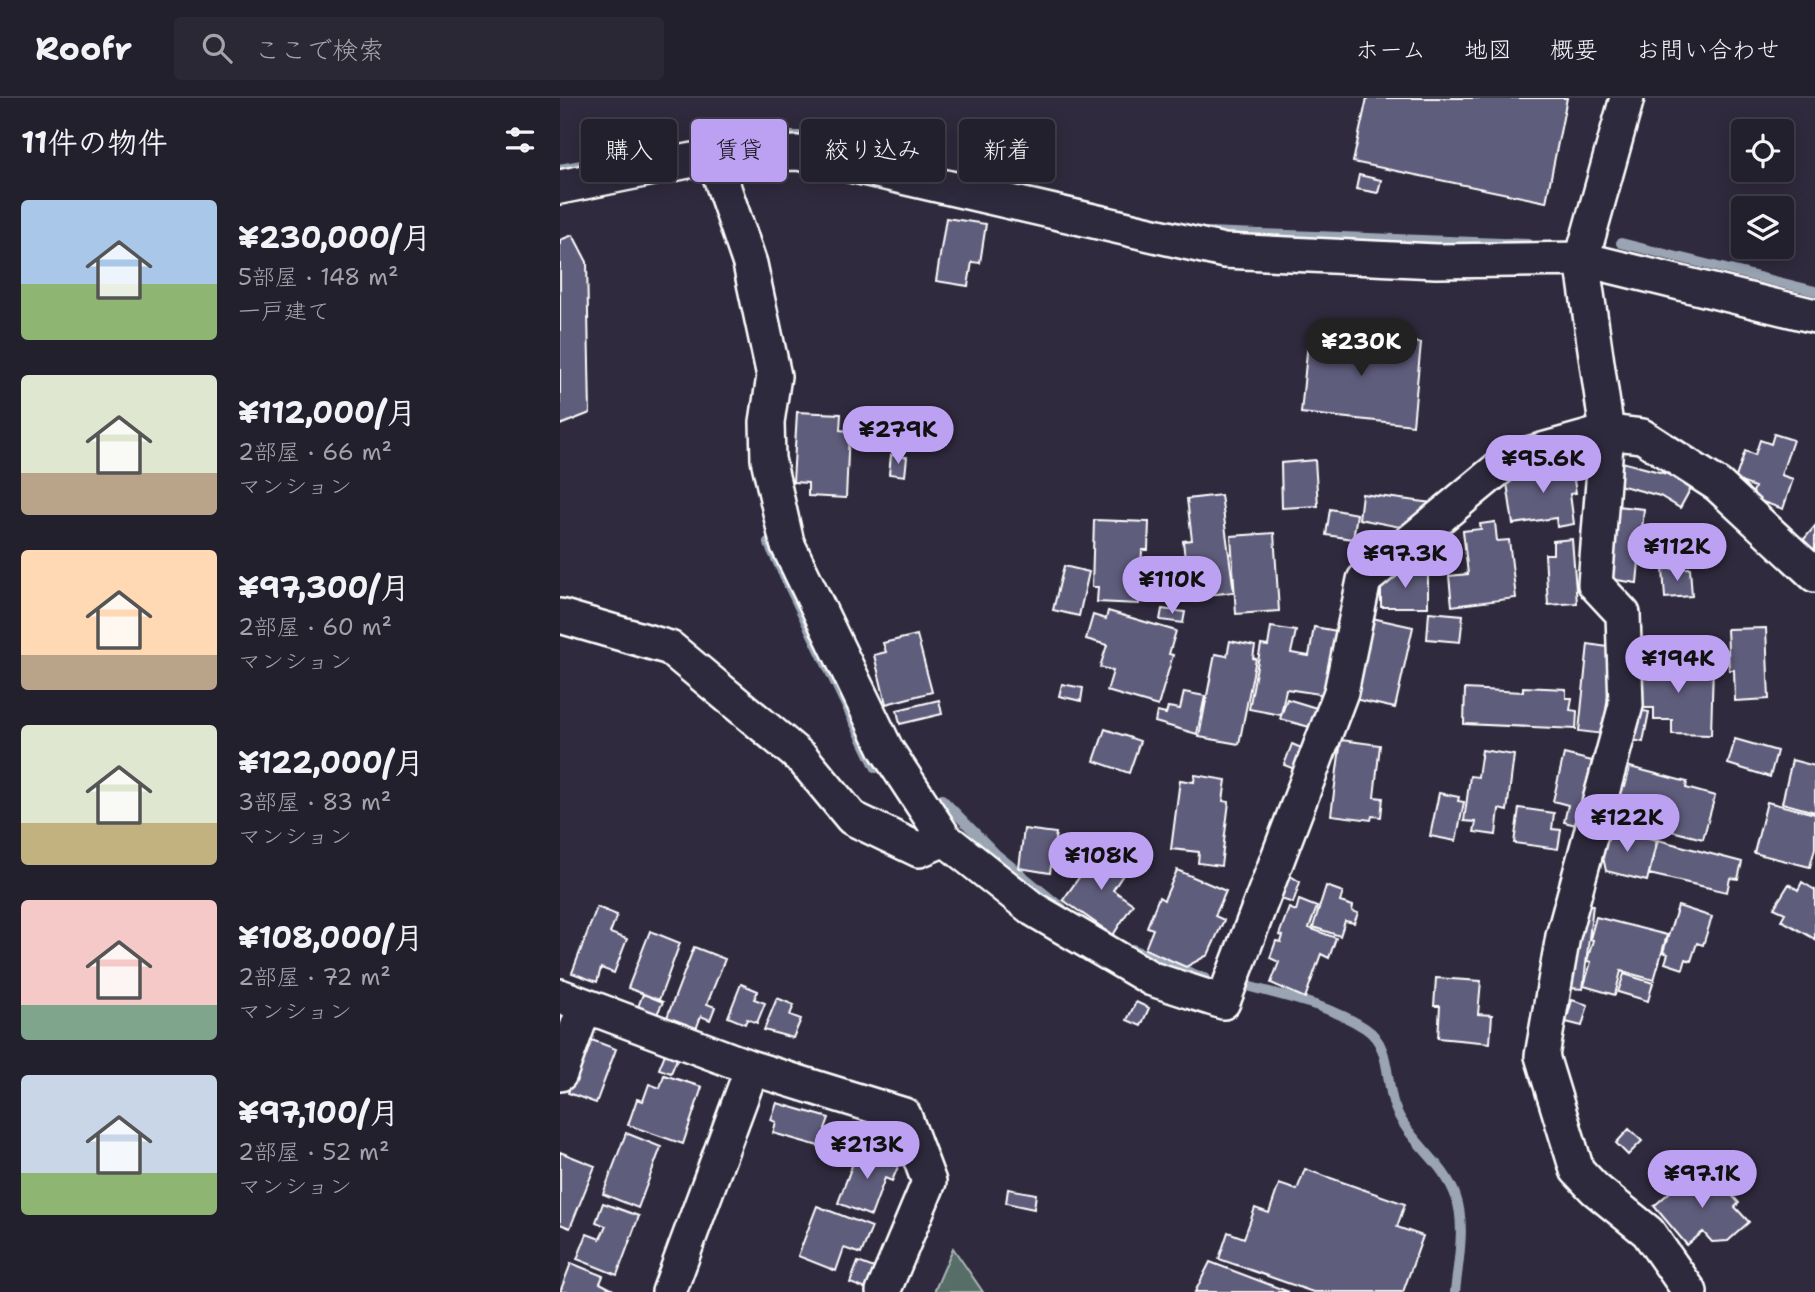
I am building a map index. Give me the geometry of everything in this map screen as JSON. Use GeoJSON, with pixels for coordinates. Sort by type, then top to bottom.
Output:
{"type":"FeatureCollection","features":[{"type":"Feature","properties":{"kind":"street"},"geometry":{"type":"LineString","coordinates":[[1628,98],[1582,259],[1607,432],[1595,584],[1623,614],[1626,705],[1563,936],[1542,1056],[1577,1170],[1595,1189],[1648,1232],[1690,1292]]}},
{"type":"Feature","properties":{"kind":"street"},"geometry":{"type":"LineString","coordinates":[[787,153],[798,153],[1224,251],[1436,261],[1582,259],[1815,316]]}},
{"type":"Feature","properties":{"kind":"street"},"geometry":{"type":"LineString","coordinates":[[560,187],[691,160]]}},
{"type":"Feature","properties":{"kind":"street"},"geometry":{"type":"LineString","coordinates":[[722,182],[750,264],[774,376],[767,422],[768,459],[787,543],[886,749],[946,839],[1033,909],[1152,979],[1223,1002],[1341,692],[1364,580],[1510,458],[1607,432],[1642,436],[1718,485],[1815,575]]}},
{"type":"Feature","properties":{"kind":"street"},"geometry":{"type":"LineString","coordinates":[[560,616],[670,648],[803,759],[852,818],[919,850],[946,839]]}},
{"type":"Feature","properties":{"kind":"street"},"geometry":{"type":"LineString","coordinates":[[560,1074],[572,1001],[752,1069],[904,1115],[929,1182],[883,1292]]}},
{"type":"Feature","properties":{"kind":"street"},"geometry":{"type":"LineString","coordinates":[[668,1292],[752,1069]]}},
{"type":"Feature","properties":{"kind":"green space"},"geometry":{"type":"Polygon","coordinates":[[[953,1248],[983,1292],[934,1292],[953,1248]]]}},
{"type":"Feature","properties":{"kind":"building"},"geometry":{"type":"Polygon","coordinates":[[[1367,98],[1567,98],[1546,202],[1353,162],[1367,98]]]}},
{"type":"Feature","properties":{"kind":"building"},"geometry":{"type":"Polygon","coordinates":[[[1359,175],[1381,180],[1378,193],[1356,189],[1359,175]]]}},
{"type":"Feature","properties":{"kind":"building"},"geometry":{"type":"Polygon","coordinates":[[[946,218],[986,224],[980,263],[972,262],[968,286],[936,281],[946,218]]]}},
{"type":"Feature","properties":{"kind":"building"},"geometry":{"type":"Polygon","coordinates":[[[573,235],[587,262],[590,413],[560,425],[560,240],[573,235]]]}},
{"type":"Feature","properties":{"kind":"building"},"geometry":{"type":"Polygon","coordinates":[[[1309,332],[1421,343],[1413,425],[1301,413],[1309,332]]]}},
{"type":"Feature","properties":{"kind":"building"},"geometry":{"type":"Polygon","coordinates":[[[797,412],[841,414],[840,430],[849,431],[846,498],[808,496],[808,483],[793,482],[797,412]]]}},
{"type":"Feature","properties":{"kind":"building"},"geometry":{"type":"Polygon","coordinates":[[[1774,434],[1793,440],[1781,475],[1793,479],[1783,509],[1751,498],[1755,487],[1735,480],[1745,451],[1755,455],[1760,440],[1771,444],[1774,434]]]}},
{"type":"Feature","properties":{"kind":"building"},"geometry":{"type":"Polygon","coordinates":[[[891,455],[907,457],[905,476],[889,474],[891,455]]]}},
{"type":"Feature","properties":{"kind":"building"},"geometry":{"type":"Polygon","coordinates":[[[1315,460],[1318,506],[1282,508],[1281,463],[1315,460]]]}},
{"type":"Feature","properties":{"kind":"building"},"geometry":{"type":"Polygon","coordinates":[[[1571,461],[1576,493],[1570,494],[1574,524],[1557,527],[1556,518],[1513,524],[1507,483],[1537,466],[1571,461]]]}},
{"type":"Feature","properties":{"kind":"building"},"geometry":{"type":"Polygon","coordinates":[[[1618,461],[1667,474],[1691,488],[1680,508],[1660,496],[1612,483],[1618,461]]]}},
{"type":"Feature","properties":{"kind":"building"},"geometry":{"type":"Polygon","coordinates":[[[1362,494],[1440,504],[1405,528],[1359,519],[1362,494]]]}},
{"type":"Feature","properties":{"kind":"building"},"geometry":{"type":"Polygon","coordinates":[[[1221,495],[1234,592],[1199,596],[1196,568],[1186,568],[1183,541],[1192,540],[1187,499],[1221,495]]]}},
{"type":"Feature","properties":{"kind":"building"},"geometry":{"type":"Polygon","coordinates":[[[1607,505],[1644,509],[1637,583],[1616,580],[1615,587],[1603,585],[1607,505]]]}},
{"type":"Feature","properties":{"kind":"building"},"geometry":{"type":"Polygon","coordinates":[[[1330,509],[1357,514],[1353,539],[1326,535],[1330,509]]]}},
{"type":"Feature","properties":{"kind":"building"},"geometry":{"type":"Polygon","coordinates":[[[1094,520],[1149,522],[1148,550],[1142,550],[1139,604],[1097,602],[1098,587],[1092,587],[1094,520]]]}},
{"type":"Feature","properties":{"kind":"building"},"geometry":{"type":"Polygon","coordinates":[[[1495,522],[1497,541],[1509,540],[1516,598],[1452,606],[1449,576],[1468,574],[1463,531],[1481,529],[1480,524],[1495,522]]]}},
{"type":"Feature","properties":{"kind":"building"},"geometry":{"type":"Polygon","coordinates":[[[1815,526],[1815,558],[1799,545],[1815,526]]]}},
{"type":"Feature","properties":{"kind":"building"},"geometry":{"type":"Polygon","coordinates":[[[1274,533],[1279,611],[1236,614],[1231,536],[1274,533]]]}},
{"type":"Feature","properties":{"kind":"building"},"geometry":{"type":"Polygon","coordinates":[[[1572,539],[1577,603],[1548,605],[1545,554],[1553,554],[1553,541],[1572,539]]]}},
{"type":"Feature","properties":{"kind":"building"},"geometry":{"type":"Polygon","coordinates":[[[1064,566],[1089,572],[1079,616],[1053,610],[1064,566]]]}},
{"type":"Feature","properties":{"kind":"building"},"geometry":{"type":"Polygon","coordinates":[[[1690,568],[1692,596],[1665,598],[1663,569],[1690,568]]]}},
{"type":"Feature","properties":{"kind":"building"},"geometry":{"type":"Polygon","coordinates":[[[1428,573],[1428,607],[1381,607],[1381,574],[1428,573]]]}},
{"type":"Feature","properties":{"kind":"building"},"geometry":{"type":"Polygon","coordinates":[[[1162,609],[1185,612],[1183,623],[1160,620],[1162,609]]]}},
{"type":"Feature","properties":{"kind":"building"},"geometry":{"type":"Polygon","coordinates":[[[1108,611],[1176,631],[1169,654],[1173,655],[1158,706],[1107,691],[1113,671],[1100,667],[1107,645],[1086,639],[1093,615],[1106,619],[1108,611]]]}},
{"type":"Feature","properties":{"kind":"building"},"geometry":{"type":"Polygon","coordinates":[[[1429,612],[1463,615],[1460,642],[1427,639],[1429,612]]]}},
{"type":"Feature","properties":{"kind":"building"},"geometry":{"type":"Polygon","coordinates":[[[1372,618],[1413,627],[1395,708],[1354,699],[1372,618]]]}},
{"type":"Feature","properties":{"kind":"building"},"geometry":{"type":"Polygon","coordinates":[[[1271,627],[1296,631],[1291,653],[1309,656],[1314,627],[1343,632],[1326,695],[1286,689],[1281,715],[1249,709],[1261,645],[1268,646],[1271,627]]]}},
{"type":"Feature","properties":{"kind":"building"},"geometry":{"type":"Polygon","coordinates":[[[1766,628],[1769,699],[1735,701],[1734,670],[1729,670],[1727,629],[1766,628]]]}},
{"type":"Feature","properties":{"kind":"building"},"geometry":{"type":"Polygon","coordinates":[[[917,635],[932,692],[886,704],[874,655],[886,652],[883,643],[917,635]]]}},
{"type":"Feature","properties":{"kind":"building"},"geometry":{"type":"Polygon","coordinates":[[[1230,641],[1255,646],[1253,658],[1256,659],[1239,744],[1199,737],[1215,654],[1227,656],[1230,641]]]}},
{"type":"Feature","properties":{"kind":"building"},"geometry":{"type":"Polygon","coordinates":[[[1588,644],[1614,648],[1603,734],[1579,731],[1588,644]]]}},
{"type":"Feature","properties":{"kind":"building"},"geometry":{"type":"Polygon","coordinates":[[[1672,658],[1687,658],[1687,664],[1713,665],[1711,735],[1672,734],[1672,720],[1654,720],[1654,708],[1638,708],[1640,662],[1671,662],[1672,658]]]}},
{"type":"Feature","properties":{"kind":"building"},"geometry":{"type":"Polygon","coordinates":[[[1062,684],[1083,688],[1081,701],[1059,696],[1062,684]]]}},
{"type":"Feature","properties":{"kind":"building"},"geometry":{"type":"Polygon","coordinates":[[[1523,687],[1566,689],[1566,698],[1572,698],[1570,710],[1577,711],[1576,729],[1464,724],[1465,689],[1523,692],[1523,687]]]}},
{"type":"Feature","properties":{"kind":"building"},"geometry":{"type":"Polygon","coordinates":[[[1184,692],[1205,696],[1197,734],[1155,722],[1157,712],[1166,714],[1168,707],[1180,709],[1184,692]]]}},
{"type":"Feature","properties":{"kind":"building"},"geometry":{"type":"Polygon","coordinates":[[[1287,699],[1323,710],[1317,729],[1280,719],[1287,699]]]}},
{"type":"Feature","properties":{"kind":"building"},"geometry":{"type":"Polygon","coordinates":[[[939,700],[942,714],[900,724],[897,710],[939,700]]]}},
{"type":"Feature","properties":{"kind":"building"},"geometry":{"type":"Polygon","coordinates":[[[1627,708],[1649,712],[1643,742],[1621,738],[1627,708]]]}},
{"type":"Feature","properties":{"kind":"building"},"geometry":{"type":"Polygon","coordinates":[[[1105,729],[1140,741],[1129,773],[1094,761],[1105,729]]]}},
{"type":"Feature","properties":{"kind":"building"},"geometry":{"type":"Polygon","coordinates":[[[1735,739],[1777,751],[1770,777],[1728,764],[1735,739]]]}},
{"type":"Feature","properties":{"kind":"building"},"geometry":{"type":"Polygon","coordinates":[[[1341,740],[1380,745],[1374,797],[1383,798],[1381,817],[1372,816],[1371,820],[1331,815],[1341,740]]]}},
{"type":"Feature","properties":{"kind":"building"},"geometry":{"type":"Polygon","coordinates":[[[1292,744],[1306,750],[1297,770],[1284,765],[1292,744]]]}},
{"type":"Feature","properties":{"kind":"building"},"geometry":{"type":"Polygon","coordinates":[[[1482,750],[1514,755],[1507,811],[1499,809],[1496,835],[1474,832],[1476,822],[1464,821],[1470,776],[1478,777],[1482,750]]]}},
{"type":"Feature","properties":{"kind":"building"},"geometry":{"type":"Polygon","coordinates":[[[1564,754],[1592,761],[1576,825],[1564,822],[1568,805],[1553,801],[1564,754]]]}},
{"type":"Feature","properties":{"kind":"building"},"geometry":{"type":"Polygon","coordinates":[[[1792,760],[1815,766],[1815,812],[1782,803],[1792,760]]]}},
{"type":"Feature","properties":{"kind":"building"},"geometry":{"type":"Polygon","coordinates":[[[1630,767],[1687,782],[1686,788],[1715,796],[1703,839],[1605,814],[1612,784],[1625,787],[1630,767]]]}},
{"type":"Feature","properties":{"kind":"building"},"geometry":{"type":"Polygon","coordinates":[[[1195,775],[1226,780],[1223,801],[1229,802],[1221,866],[1198,863],[1199,852],[1171,849],[1180,780],[1194,782],[1195,775]]]}},
{"type":"Feature","properties":{"kind":"building"},"geometry":{"type":"Polygon","coordinates":[[[1439,793],[1459,797],[1458,801],[1464,802],[1456,841],[1430,836],[1439,793]]]}},
{"type":"Feature","properties":{"kind":"building"},"geometry":{"type":"Polygon","coordinates":[[[1767,802],[1815,814],[1815,848],[1810,867],[1754,853],[1767,802]]]}},
{"type":"Feature","properties":{"kind":"building"},"geometry":{"type":"Polygon","coordinates":[[[1519,808],[1554,813],[1552,829],[1561,830],[1558,849],[1514,843],[1519,808]]]}},
{"type":"Feature","properties":{"kind":"building"},"geometry":{"type":"Polygon","coordinates":[[[1603,827],[1657,840],[1647,881],[1606,871],[1600,843],[1603,827]]]}},
{"type":"Feature","properties":{"kind":"building"},"geometry":{"type":"Polygon","coordinates":[[[1024,829],[1056,833],[1050,873],[1019,868],[1024,829]]]}},
{"type":"Feature","properties":{"kind":"building"},"geometry":{"type":"Polygon","coordinates":[[[1658,840],[1742,862],[1738,879],[1730,878],[1727,892],[1649,874],[1658,840]]]}},
{"type":"Feature","properties":{"kind":"building"},"geometry":{"type":"Polygon","coordinates":[[[1100,848],[1128,867],[1113,890],[1133,904],[1113,935],[1063,900],[1100,848]]]}},
{"type":"Feature","properties":{"kind":"building"},"geometry":{"type":"Polygon","coordinates":[[[1177,870],[1226,891],[1215,916],[1224,920],[1208,955],[1186,967],[1145,949],[1153,929],[1147,927],[1159,897],[1164,900],[1177,870]]]}},
{"type":"Feature","properties":{"kind":"building"},"geometry":{"type":"Polygon","coordinates":[[[1284,872],[1300,882],[1293,903],[1275,897],[1284,872]]]}},
{"type":"Feature","properties":{"kind":"building"},"geometry":{"type":"Polygon","coordinates":[[[1802,882],[1815,890],[1815,939],[1781,920],[1785,913],[1774,908],[1789,884],[1798,890],[1802,882]]]}},
{"type":"Feature","properties":{"kind":"building"},"geometry":{"type":"Polygon","coordinates":[[[1326,886],[1343,892],[1340,902],[1353,906],[1352,911],[1358,913],[1354,923],[1345,921],[1340,936],[1313,927],[1326,886]]]}},
{"type":"Feature","properties":{"kind":"building"},"geometry":{"type":"Polygon","coordinates":[[[1299,900],[1317,907],[1309,928],[1336,938],[1329,958],[1321,954],[1305,998],[1271,983],[1279,962],[1270,958],[1276,941],[1281,942],[1283,936],[1279,935],[1289,908],[1296,911],[1299,900]]]}},
{"type":"Feature","properties":{"kind":"building"},"geometry":{"type":"Polygon","coordinates":[[[1582,903],[1593,905],[1583,989],[1570,988],[1582,903]]]}},
{"type":"Feature","properties":{"kind":"building"},"geometry":{"type":"Polygon","coordinates":[[[1678,906],[1712,917],[1703,945],[1697,943],[1691,961],[1686,959],[1683,969],[1665,963],[1668,954],[1663,952],[1678,906]]]}},
{"type":"Feature","properties":{"kind":"building"},"geometry":{"type":"Polygon","coordinates":[[[597,907],[617,915],[610,933],[627,939],[614,973],[601,968],[597,982],[572,973],[597,907]]]}},
{"type":"Feature","properties":{"kind":"building"},"geometry":{"type":"Polygon","coordinates":[[[1596,917],[1667,935],[1654,980],[1621,971],[1615,995],[1584,986],[1591,962],[1587,961],[1596,917]]]}},
{"type":"Feature","properties":{"kind":"building"},"geometry":{"type":"Polygon","coordinates":[[[650,931],[680,943],[659,1000],[628,988],[650,931]]]}},
{"type":"Feature","properties":{"kind":"building"},"geometry":{"type":"Polygon","coordinates":[[[694,947],[725,959],[707,1004],[715,1007],[710,1020],[701,1016],[695,1032],[666,1020],[694,947]]]}},
{"type":"Feature","properties":{"kind":"building"},"geometry":{"type":"Polygon","coordinates":[[[1624,974],[1653,983],[1648,1001],[1618,992],[1624,974]]]}},
{"type":"Feature","properties":{"kind":"building"},"geometry":{"type":"Polygon","coordinates":[[[1436,978],[1481,981],[1478,1014],[1492,1015],[1490,1043],[1438,1038],[1440,1006],[1434,1006],[1436,978]]]}},
{"type":"Feature","properties":{"kind":"building"},"geometry":{"type":"Polygon","coordinates":[[[741,984],[758,991],[754,999],[765,1003],[757,1023],[747,1019],[745,1024],[728,1017],[741,984]]]}},
{"type":"Feature","properties":{"kind":"building"},"geometry":{"type":"Polygon","coordinates":[[[643,994],[663,1002],[657,1014],[638,1007],[643,994]]]}},
{"type":"Feature","properties":{"kind":"building"},"geometry":{"type":"Polygon","coordinates":[[[777,998],[794,1005],[790,1015],[801,1019],[793,1038],[764,1030],[777,998]]]}},
{"type":"Feature","properties":{"kind":"building"},"geometry":{"type":"Polygon","coordinates":[[[1572,1000],[1588,1005],[1582,1026],[1566,1022],[1572,1000]]]}},
{"type":"Feature","properties":{"kind":"building"},"geometry":{"type":"Polygon","coordinates":[[[1136,1002],[1149,1008],[1141,1026],[1127,1020],[1136,1002]]]}},
{"type":"Feature","properties":{"kind":"building"},"geometry":{"type":"Polygon","coordinates":[[[589,1039],[616,1049],[596,1103],[568,1093],[589,1039]]]}},
{"type":"Feature","properties":{"kind":"building"},"geometry":{"type":"Polygon","coordinates":[[[665,1054],[677,1059],[671,1073],[659,1069],[665,1054]]]}},
{"type":"Feature","properties":{"kind":"building"},"geometry":{"type":"Polygon","coordinates":[[[664,1075],[702,1087],[683,1144],[628,1125],[637,1099],[643,1101],[649,1084],[660,1088],[664,1075]]]}},
{"type":"Feature","properties":{"kind":"building"},"geometry":{"type":"Polygon","coordinates":[[[777,1103],[829,1118],[825,1129],[834,1131],[829,1149],[773,1133],[776,1122],[771,1120],[777,1103]]]}},
{"type":"Feature","properties":{"kind":"building"},"geometry":{"type":"Polygon","coordinates":[[[1629,1129],[1642,1141],[1628,1155],[1616,1143],[1629,1129]]]}},
{"type":"Feature","properties":{"kind":"building"},"geometry":{"type":"Polygon","coordinates":[[[626,1133],[661,1147],[638,1208],[603,1194],[626,1133]]]}},
{"type":"Feature","properties":{"kind":"building"},"geometry":{"type":"Polygon","coordinates":[[[859,1147],[900,1162],[892,1181],[885,1178],[871,1216],[838,1203],[859,1147]]]}},
{"type":"Feature","properties":{"kind":"building"},"geometry":{"type":"Polygon","coordinates":[[[560,1152],[595,1166],[570,1228],[560,1224],[560,1152]]]}},
{"type":"Feature","properties":{"kind":"building"},"geometry":{"type":"Polygon","coordinates":[[[1697,1168],[1709,1181],[1715,1176],[1739,1203],[1735,1207],[1749,1222],[1728,1241],[1712,1242],[1703,1232],[1687,1245],[1654,1206],[1697,1168]]]}},
{"type":"Feature","properties":{"kind":"building"},"geometry":{"type":"Polygon","coordinates":[[[1305,1169],[1405,1204],[1397,1227],[1423,1236],[1403,1292],[1313,1292],[1219,1259],[1228,1232],[1244,1238],[1255,1208],[1269,1213],[1279,1184],[1297,1190],[1305,1169]]]}},
{"type":"Feature","properties":{"kind":"building"},"geometry":{"type":"Polygon","coordinates":[[[1008,1189],[1036,1194],[1034,1209],[1006,1203],[1008,1189]]]}},
{"type":"Feature","properties":{"kind":"building"},"geometry":{"type":"Polygon","coordinates":[[[603,1203],[639,1216],[617,1275],[577,1259],[587,1234],[600,1239],[606,1226],[596,1222],[603,1203]]]}},
{"type":"Feature","properties":{"kind":"building"},"geometry":{"type":"Polygon","coordinates":[[[817,1206],[872,1227],[861,1254],[844,1248],[836,1271],[798,1256],[817,1206]]]}},
{"type":"Feature","properties":{"kind":"building"},"geometry":{"type":"Polygon","coordinates":[[[858,1262],[877,1269],[869,1290],[850,1283],[858,1262]]]}},
{"type":"Feature","properties":{"kind":"building"},"geometry":{"type":"Polygon","coordinates":[[[1210,1262],[1289,1292],[1195,1292],[1210,1262]]]}},
{"type":"Feature","properties":{"kind":"building"},"geometry":{"type":"Polygon","coordinates":[[[571,1263],[603,1276],[600,1283],[617,1292],[560,1292],[571,1263]]]}},
{"type":"Feature","properties":{"kind":"waterway"},"geometry":{"type":"LineString","coordinates":[[787,136],[801,136]]}},
{"type":"Feature","properties":{"kind":"waterway"},"geometry":{"type":"LineString","coordinates":[[560,169],[581,165]]}},
{"type":"Feature","properties":{"kind":"waterway"},"geometry":{"type":"LineString","coordinates":[[1207,232],[1528,244]]}},
{"type":"Feature","properties":{"kind":"waterway"},"geometry":{"type":"LineString","coordinates":[[1621,243],[1815,291]]}},
{"type":"Feature","properties":{"kind":"waterway"},"geometry":{"type":"LineString","coordinates":[[768,542],[876,768]]}},
{"type":"Feature","properties":{"kind":"waterway"},"geometry":{"type":"LineString","coordinates":[[942,799],[996,854],[1062,908]]}},
{"type":"Feature","properties":{"kind":"waterway"},"geometry":{"type":"LineString","coordinates":[[1132,949],[1206,979]]}},
{"type":"Feature","properties":{"kind":"waterway"},"geometry":{"type":"LineString","coordinates":[[1240,984],[1304,1001],[1336,1013],[1365,1028],[1379,1043],[1386,1063],[1391,1095],[1400,1118],[1443,1172],[1456,1197],[1461,1232],[1455,1292]]}}]}
